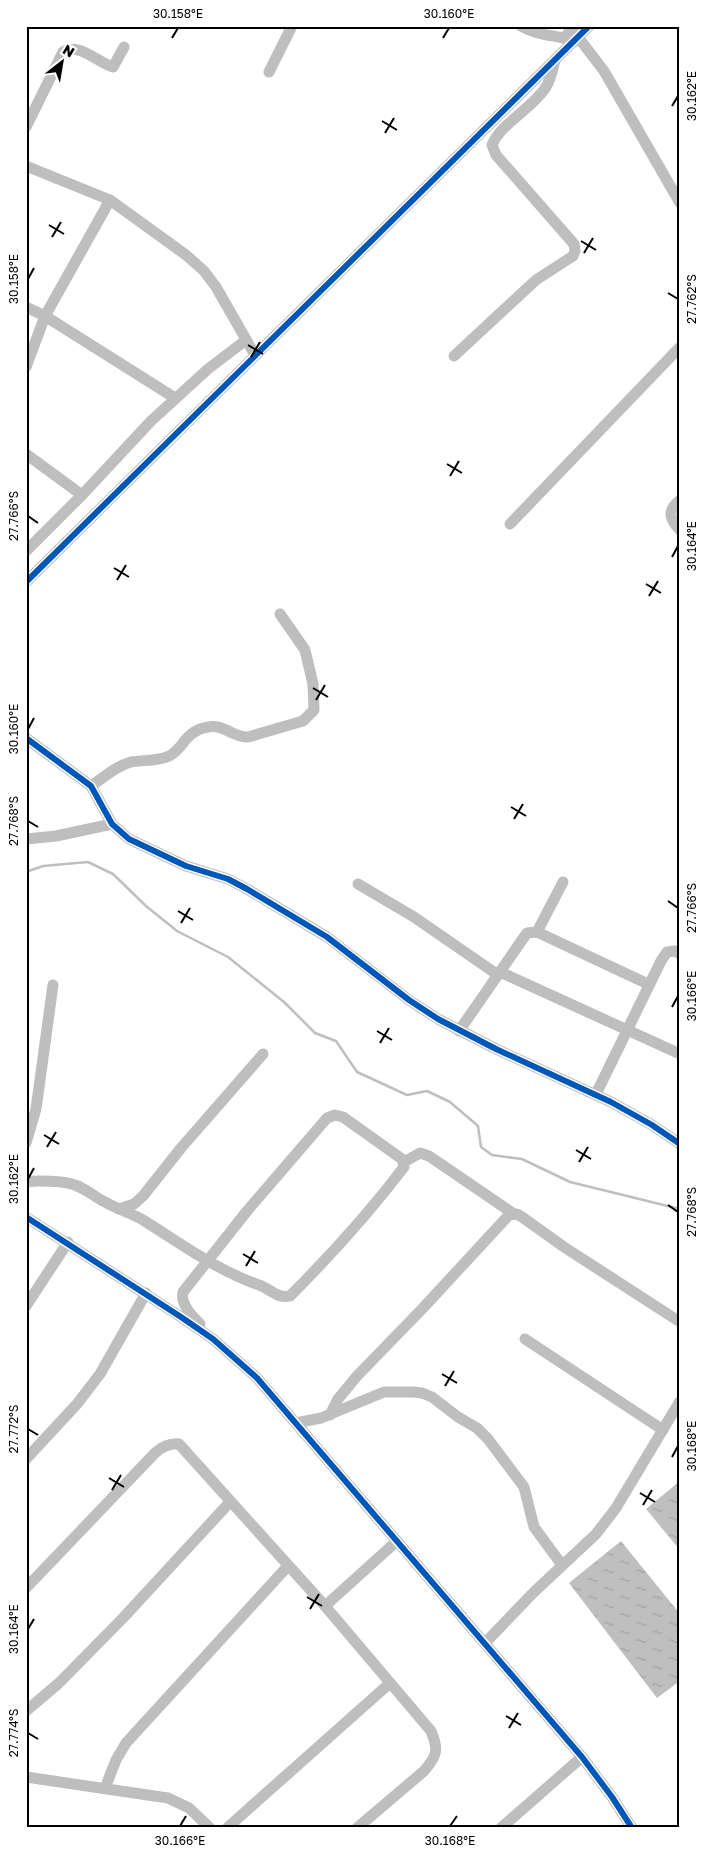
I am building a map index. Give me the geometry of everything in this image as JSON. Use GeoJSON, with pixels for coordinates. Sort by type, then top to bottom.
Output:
{"type":"FeatureCollection","features":[{"type":"Feature","properties":{"kind":"street"},"geometry":{"type":"LineString","coordinates":[[269,72],[292,26]]}},
{"type":"Feature","properties":{"kind":"street"},"geometry":{"type":"LineString","coordinates":[[521,26],[544,36],[573,35]]}},
{"type":"Feature","properties":{"kind":"street"},"geometry":{"type":"LineString","coordinates":[[26,582],[555,60],[573,35],[588,26]]}},
{"type":"Feature","properties":{"kind":"street"},"geometry":{"type":"LineString","coordinates":[[573,35],[604,71],[680,203]]}},
{"type":"Feature","properties":{"kind":"street"},"geometry":{"type":"LineString","coordinates":[[26,127],[63,52],[66,50],[76,50],[86,53],[112,67],[116,65],[124,47]]}},
{"type":"Feature","properties":{"kind":"street"},"geometry":{"type":"LineString","coordinates":[[454,356],[536,280],[573,256],[576,252],[574,244],[496,155],[492,145],[495,138],[542,92],[550,78],[555,60]]}},
{"type":"Feature","properties":{"kind":"street"},"geometry":{"type":"LineString","coordinates":[[26,166],[110,200],[186,255],[204,271],[228,305],[246,340],[256,354]]}},
{"type":"Feature","properties":{"kind":"street"},"geometry":{"type":"LineString","coordinates":[[26,367],[45,316],[110,200]]}},
{"type":"Feature","properties":{"kind":"street"},"geometry":{"type":"LineString","coordinates":[[26,307],[45,316],[175,398]]}},
{"type":"Feature","properties":{"kind":"street"},"geometry":{"type":"LineString","coordinates":[[26,551],[82,495],[151,421],[208,369],[246,340]]}},
{"type":"Feature","properties":{"kind":"street"},"geometry":{"type":"LineString","coordinates":[[510,524],[680,347]]}},
{"type":"Feature","properties":{"kind":"street"},"geometry":{"type":"LineString","coordinates":[[26,454],[82,495]]}},
{"type":"Feature","properties":{"kind":"street"},"geometry":{"type":"LineString","coordinates":[[680,500],[672,508],[670,514],[673,523],[680,530]]}},
{"type":"Feature","properties":{"kind":"street"},"geometry":{"type":"LineString","coordinates":[[91,786],[117,768],[128,763],[170,756],[187,737],[198,729],[218,726],[243,737],[248,737],[290,725],[308,717],[314,710],[313,684],[305,650],[280,614]]}},
{"type":"Feature","properties":{"kind":"street"},"geometry":{"type":"LineString","coordinates":[[26,738],[91,786],[112,824],[129,839],[186,866],[228,879],[327,937],[409,1000],[459,1031],[596,1094],[636,1115],[680,1144]]}},
{"type":"Feature","properties":{"kind":"street"},"geometry":{"type":"LineString","coordinates":[[26,839],[56,836],[112,824]]}},
{"type":"Feature","properties":{"kind":"street"},"geometry":{"type":"LineString","coordinates":[[537,932],[563,882]]}},
{"type":"Feature","properties":{"kind":"street"},"geometry":{"type":"LineString","coordinates":[[358,884],[414,917],[499,973],[552,994],[680,1054]]}},
{"type":"Feature","properties":{"kind":"street"},"geometry":{"type":"LineString","coordinates":[[459,1031],[527,933],[537,932],[648,984]]}},
{"type":"Feature","properties":{"kind":"street"},"geometry":{"type":"LineString","coordinates":[[596,1094],[664,954],[677,950]]}},
{"type":"Feature","properties":{"kind":"street"},"geometry":{"type":"LineString","coordinates":[[26,1143],[36,1109],[54,985]]}},
{"type":"Feature","properties":{"kind":"street"},"geometry":{"type":"LineString","coordinates":[[119,1209],[134,1204],[143,1196],[181,1148],[263,1054]]}},
{"type":"Feature","properties":{"kind":"street"},"geometry":{"type":"LineString","coordinates":[[404,1162],[343,1117],[331,1116],[208,1259],[185,1288],[182,1297],[191,1315],[213,1339],[257,1378],[582,1757],[632,1828]]}},
{"type":"Feature","properties":{"kind":"street"},"geometry":{"type":"LineString","coordinates":[[404,1162],[420,1153],[429,1156],[680,1322]]}},
{"type":"Feature","properties":{"kind":"street"},"geometry":{"type":"LineString","coordinates":[[26,1182],[65,1182],[76,1185],[119,1209],[140,1218],[251,1283],[264,1287],[281,1297],[290,1296],[338,1248],[399,1174],[404,1167],[404,1162]]}},
{"type":"Feature","properties":{"kind":"street"},"geometry":{"type":"LineString","coordinates":[[330,1414],[338,1399],[357,1376],[423,1308],[504,1218],[514,1214]]}},
{"type":"Feature","properties":{"kind":"street"},"geometry":{"type":"LineString","coordinates":[[26,1217],[68,1242],[213,1339]]}},
{"type":"Feature","properties":{"kind":"street"},"geometry":{"type":"LineString","coordinates":[[26,1306],[68,1242]]}},
{"type":"Feature","properties":{"kind":"street"},"geometry":{"type":"LineString","coordinates":[[26,1459],[76,1404],[100,1374],[146,1293]]}},
{"type":"Feature","properties":{"kind":"street"},"geometry":{"type":"LineString","coordinates":[[525,1339],[663,1430]]}},
{"type":"Feature","properties":{"kind":"street"},"geometry":{"type":"LineString","coordinates":[[296,1423],[311,1421],[384,1392],[414,1392],[432,1397],[458,1417],[477,1428],[488,1438],[524,1487],[534,1527],[562,1565]]}},
{"type":"Feature","properties":{"kind":"street"},"geometry":{"type":"LineString","coordinates":[[484,1643],[605,1524],[680,1401]]}},
{"type":"Feature","properties":{"kind":"street"},"geometry":{"type":"LineString","coordinates":[[27,1586],[162,1447],[172,1443],[179,1444],[325,1606],[431,1731],[436,1743],[436,1754],[432,1762],[357,1828]]}},
{"type":"Feature","properties":{"kind":"street"},"geometry":{"type":"LineString","coordinates":[[26,1711],[59,1683],[117,1624],[230,1502]]}},
{"type":"Feature","properties":{"kind":"street"},"geometry":{"type":"LineString","coordinates":[[325,1606],[396,1541]]}},
{"type":"Feature","properties":{"kind":"street"},"geometry":{"type":"LineString","coordinates":[[105,1788],[116,1760],[126,1743],[288,1566]]}},
{"type":"Feature","properties":{"kind":"street"},"geometry":{"type":"LineString","coordinates":[[227,1828],[390,1683]]}},
{"type":"Feature","properties":{"kind":"street"},"geometry":{"type":"LineString","coordinates":[[508,1825],[582,1757]]}},
{"type":"Feature","properties":{"kind":"street"},"geometry":{"type":"LineString","coordinates":[[26,1777],[174,1800],[189,1808],[210,1828]]}},
{"type":"Feature","properties":{"kind":"water"},"geometry":{"type":"Polygon","coordinates":[[[680,1481],[680,1550],[646,1509],[680,1481]]]}},
{"type":"Feature","properties":{"kind":"water"},"geometry":{"type":"Polygon","coordinates":[[[621,1541],[680,1614],[680,1681],[657,1698],[569,1583],[621,1541]]]}},
{"type":"Feature","properties":{"kind":"waterway"},"geometry":{"type":"LineString","coordinates":[[26,872],[43,866],[88,862],[113,874],[146,906],[177,931],[228,957],[284,1002],[315,1033],[336,1041],[357,1072],[407,1095],[427,1091],[450,1102],[478,1126],[481,1147],[492,1155],[522,1159],[570,1182],[680,1209]]}},
{"type":"Feature","properties":{"kind":"cycle path"},"geometry":{"type":"LineString","coordinates":[[26,582],[589,26]]}},
{"type":"Feature","properties":{"kind":"cycle path"},"geometry":{"type":"LineString","coordinates":[[26,738],[91,786],[112,824],[129,839],[186,866],[228,879],[247,889],[327,937],[409,1000],[438,1019],[496,1049],[611,1102],[652,1125],[680,1144]]}},
{"type":"Feature","properties":{"kind":"cycle path"},"geometry":{"type":"LineString","coordinates":[[26,1217],[213,1339],[257,1378],[582,1757],[632,1828]]}}]}
